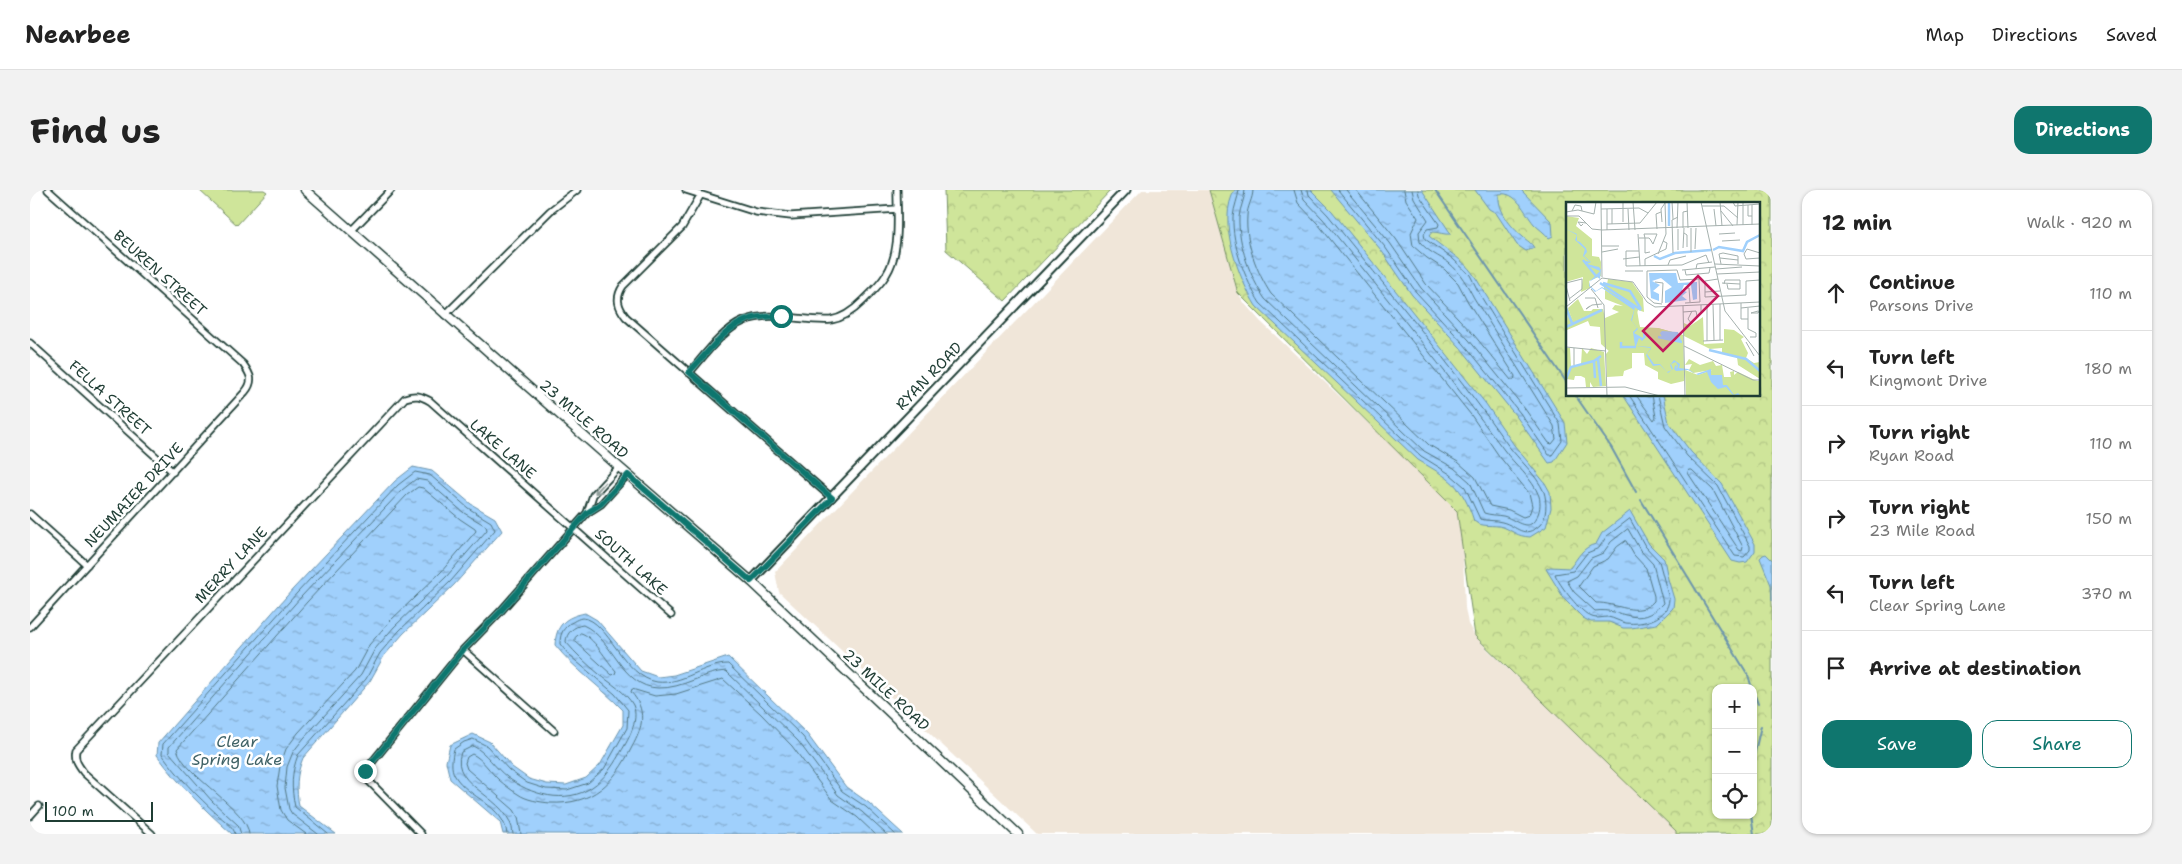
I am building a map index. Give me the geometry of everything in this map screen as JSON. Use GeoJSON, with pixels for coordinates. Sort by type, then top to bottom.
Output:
{"type":"FeatureCollection","features":[{"type":"Feature","properties":{"kind":"main road","name":"23 MILE ROAD"},"geometry":{"type":"LineString","coordinates":[[305,190],[751,581],[1018,834]]}},
{"type":"Feature","properties":{"kind":"street","name":"BEUREN STREET"},"geometry":{"type":"LineString","coordinates":[[48,190],[243,364],[252,378]]}},
{"type":"Feature","properties":{"kind":"street"},"geometry":{"type":"LineString","coordinates":[[350,231],[391,190]]}},
{"type":"Feature","properties":{"kind":"street"},"geometry":{"type":"LineString","coordinates":[[445,314],[550,211],[577,190]]}},
{"type":"Feature","properties":{"kind":"street"},"geometry":{"type":"LineString","coordinates":[[686,190],[700,196],[756,212],[790,216],[897,210]]}},
{"type":"Feature","properties":{"kind":"street"},"geometry":{"type":"LineString","coordinates":[[689,372],[725,333],[744,321],[757,317],[781,316],[831,320],[853,310],[881,282],[892,264],[897,190]]}},
{"type":"Feature","properties":{"kind":"street","name":"RYAN ROAD"},"geometry":{"type":"LineString","coordinates":[[751,581],[1126,190]]}},
{"type":"Feature","properties":{"kind":"street"},"geometry":{"type":"LineString","coordinates":[[700,196],[682,227],[623,286],[618,297],[620,308],[626,317],[832,498]]}},
{"type":"Feature","properties":{"kind":"street","name":"FELLA STREET"},"geometry":{"type":"LineString","coordinates":[[30,343],[172,472]]}},
{"type":"Feature","properties":{"kind":"street","name":"NEUMAIER DRIVE"},"geometry":{"type":"LineString","coordinates":[[30,626],[245,392],[252,378]]}},
{"type":"Feature","properties":{"kind":"street","name":"LAKE LANE"},"geometry":{"type":"LineString","coordinates":[[413,395],[421,396],[430,402],[574,528]]}},
{"type":"Feature","properties":{"kind":"street","name":"MERRY LANE"},"geometry":{"type":"LineString","coordinates":[[152,834],[77,765],[75,757],[80,743],[405,398],[413,395]]}},
{"type":"Feature","properties":{"kind":"street"},"geometry":{"type":"LineString","coordinates":[[587,513],[594,495],[619,467]]}},
{"type":"Feature","properties":{"kind":"street"},"geometry":{"type":"LineString","coordinates":[[421,834],[371,783],[365,774],[368,766],[463,650],[500,612],[587,513],[601,504],[628,475]]}},
{"type":"Feature","properties":{"kind":"street"},"geometry":{"type":"LineString","coordinates":[[30,514],[87,565]]}},
{"type":"Feature","properties":{"kind":"street","name":"SOUTH LAKE"},"geometry":{"type":"LineString","coordinates":[[574,528],[671,615]]}},
{"type":"Feature","properties":{"kind":"street"},"geometry":{"type":"LineString","coordinates":[[463,650],[554,731]]}},
{"type":"Feature","properties":{"kind":"street"},"geometry":{"type":"LineString","coordinates":[[30,816],[39,806]]}},
{"type":"Feature","properties":{"kind":"shaded area"},"geometry":{"type":"Polygon","coordinates":[[[1142,190],[1209,190],[1238,293],[1245,304],[1260,321],[1403,456],[1457,511],[1462,526],[1465,608],[1468,624],[1475,636],[1660,811],[1692,834],[1037,834],[779,592],[775,572],[1142,190]]]}},
{"type":"Feature","properties":{"kind":"green space"},"geometry":{"type":"Polygon","coordinates":[[[199,190],[264,190],[267,192],[237,225],[199,190]]]}},
{"type":"Feature","properties":{"kind":"green space"},"geometry":{"type":"Polygon","coordinates":[[[944,190],[1111,190],[1005,301],[946,250],[944,190]]]}},
{"type":"Feature","properties":{"kind":"green space"},"geometry":{"type":"Polygon","coordinates":[[[1209,190],[1772,190],[1772,834],[1676,834],[1676,831],[1475,636],[1457,511],[1238,293],[1209,190]]]}},
{"type":"Feature","properties":{"kind":"water"},"geometry":{"type":"Polygon","coordinates":[[[1235,190],[1311,190],[1332,211],[1486,404],[1514,445],[1545,483],[1550,492],[1551,508],[1546,527],[1530,537],[1518,535],[1503,527],[1484,525],[1474,521],[1465,499],[1454,484],[1439,472],[1418,460],[1256,306],[1237,265],[1229,233],[1228,217],[1230,202],[1235,190]]]}},
{"type":"Feature","properties":{"kind":"water"},"geometry":{"type":"Polygon","coordinates":[[[1331,190],[1422,190],[1451,234],[1432,232],[1429,236],[1472,272],[1565,423],[1567,442],[1554,462],[1549,463],[1516,416],[1460,347],[1412,295],[1381,250],[1331,190]]]}},
{"type":"Feature","properties":{"kind":"water"},"geometry":{"type":"Polygon","coordinates":[[[1475,190],[1521,190],[1552,222],[1553,236],[1549,238],[1534,224],[1520,203],[1515,199],[1505,194],[1499,194],[1500,206],[1506,218],[1534,248],[1526,251],[1517,245],[1496,213],[1489,209],[1475,190]]]}},
{"type":"Feature","properties":{"kind":"water"},"geometry":{"type":"Polygon","coordinates":[[[1624,396],[1663,396],[1669,423],[1691,452],[1722,484],[1755,544],[1755,551],[1747,562],[1732,561],[1624,396]]]}},
{"type":"Feature","properties":{"kind":"water","name":"Clear Spring Lake"},"geometry":{"type":"Polygon","coordinates":[[[413,467],[432,471],[471,504],[495,518],[502,531],[454,585],[403,634],[384,656],[370,681],[303,758],[297,782],[299,806],[336,834],[232,834],[193,797],[165,766],[157,755],[158,743],[293,589],[395,481],[413,467]]]}},
{"type":"Feature","properties":{"kind":"water"},"geometry":{"type":"Polygon","coordinates":[[[1630,511],[1649,544],[1664,559],[1674,599],[1673,608],[1657,624],[1623,628],[1609,622],[1591,622],[1583,618],[1565,600],[1546,569],[1550,567],[1570,568],[1584,550],[1596,544],[1602,533],[1630,511]]]}},
{"type":"Feature","properties":{"kind":"water"},"geometry":{"type":"Polygon","coordinates":[[[1766,554],[1772,560],[1772,601],[1771,585],[1760,558],[1766,554]]]}},
{"type":"Feature","properties":{"kind":"water"},"geometry":{"type":"Polygon","coordinates":[[[585,613],[597,620],[641,671],[658,677],[674,675],[728,657],[807,734],[846,787],[869,803],[903,834],[503,834],[500,822],[450,779],[446,762],[450,745],[473,734],[490,742],[512,767],[529,779],[547,784],[566,785],[586,778],[600,765],[623,725],[623,710],[555,645],[557,632],[563,623],[572,617],[585,613]]]}},
{"type":"Feature","properties":{"kind":"waterway"},"geometry":{"type":"LineString","coordinates":[[1435,190],[1566,382]]}},
{"type":"Feature","properties":{"kind":"waterway"},"geometry":{"type":"LineString","coordinates":[[1576,396],[1611,447],[1636,492]]}},
{"type":"Feature","properties":{"kind":"waterway"},"geometry":{"type":"LineString","coordinates":[[1641,500],[1748,675],[1751,684]]}},
{"type":"Feature","properties":{"kind":"waterway"},"geometry":{"type":"LineString","coordinates":[[1757,743],[1761,726]]}},
{"type":"Feature","properties":{"kind":"waterway"},"geometry":{"type":"LineString","coordinates":[[1752,819],[1754,834]]}},
{"type":"Feature","properties":{"kind":"route"},"geometry":{"type":"LineString","coordinates":[[365,771],[463,650],[500,612],[587,513],[601,504],[628,475],[751,581],[832,498],[689,372],[725,333],[739,323],[757,317],[781,316]]}}]}
